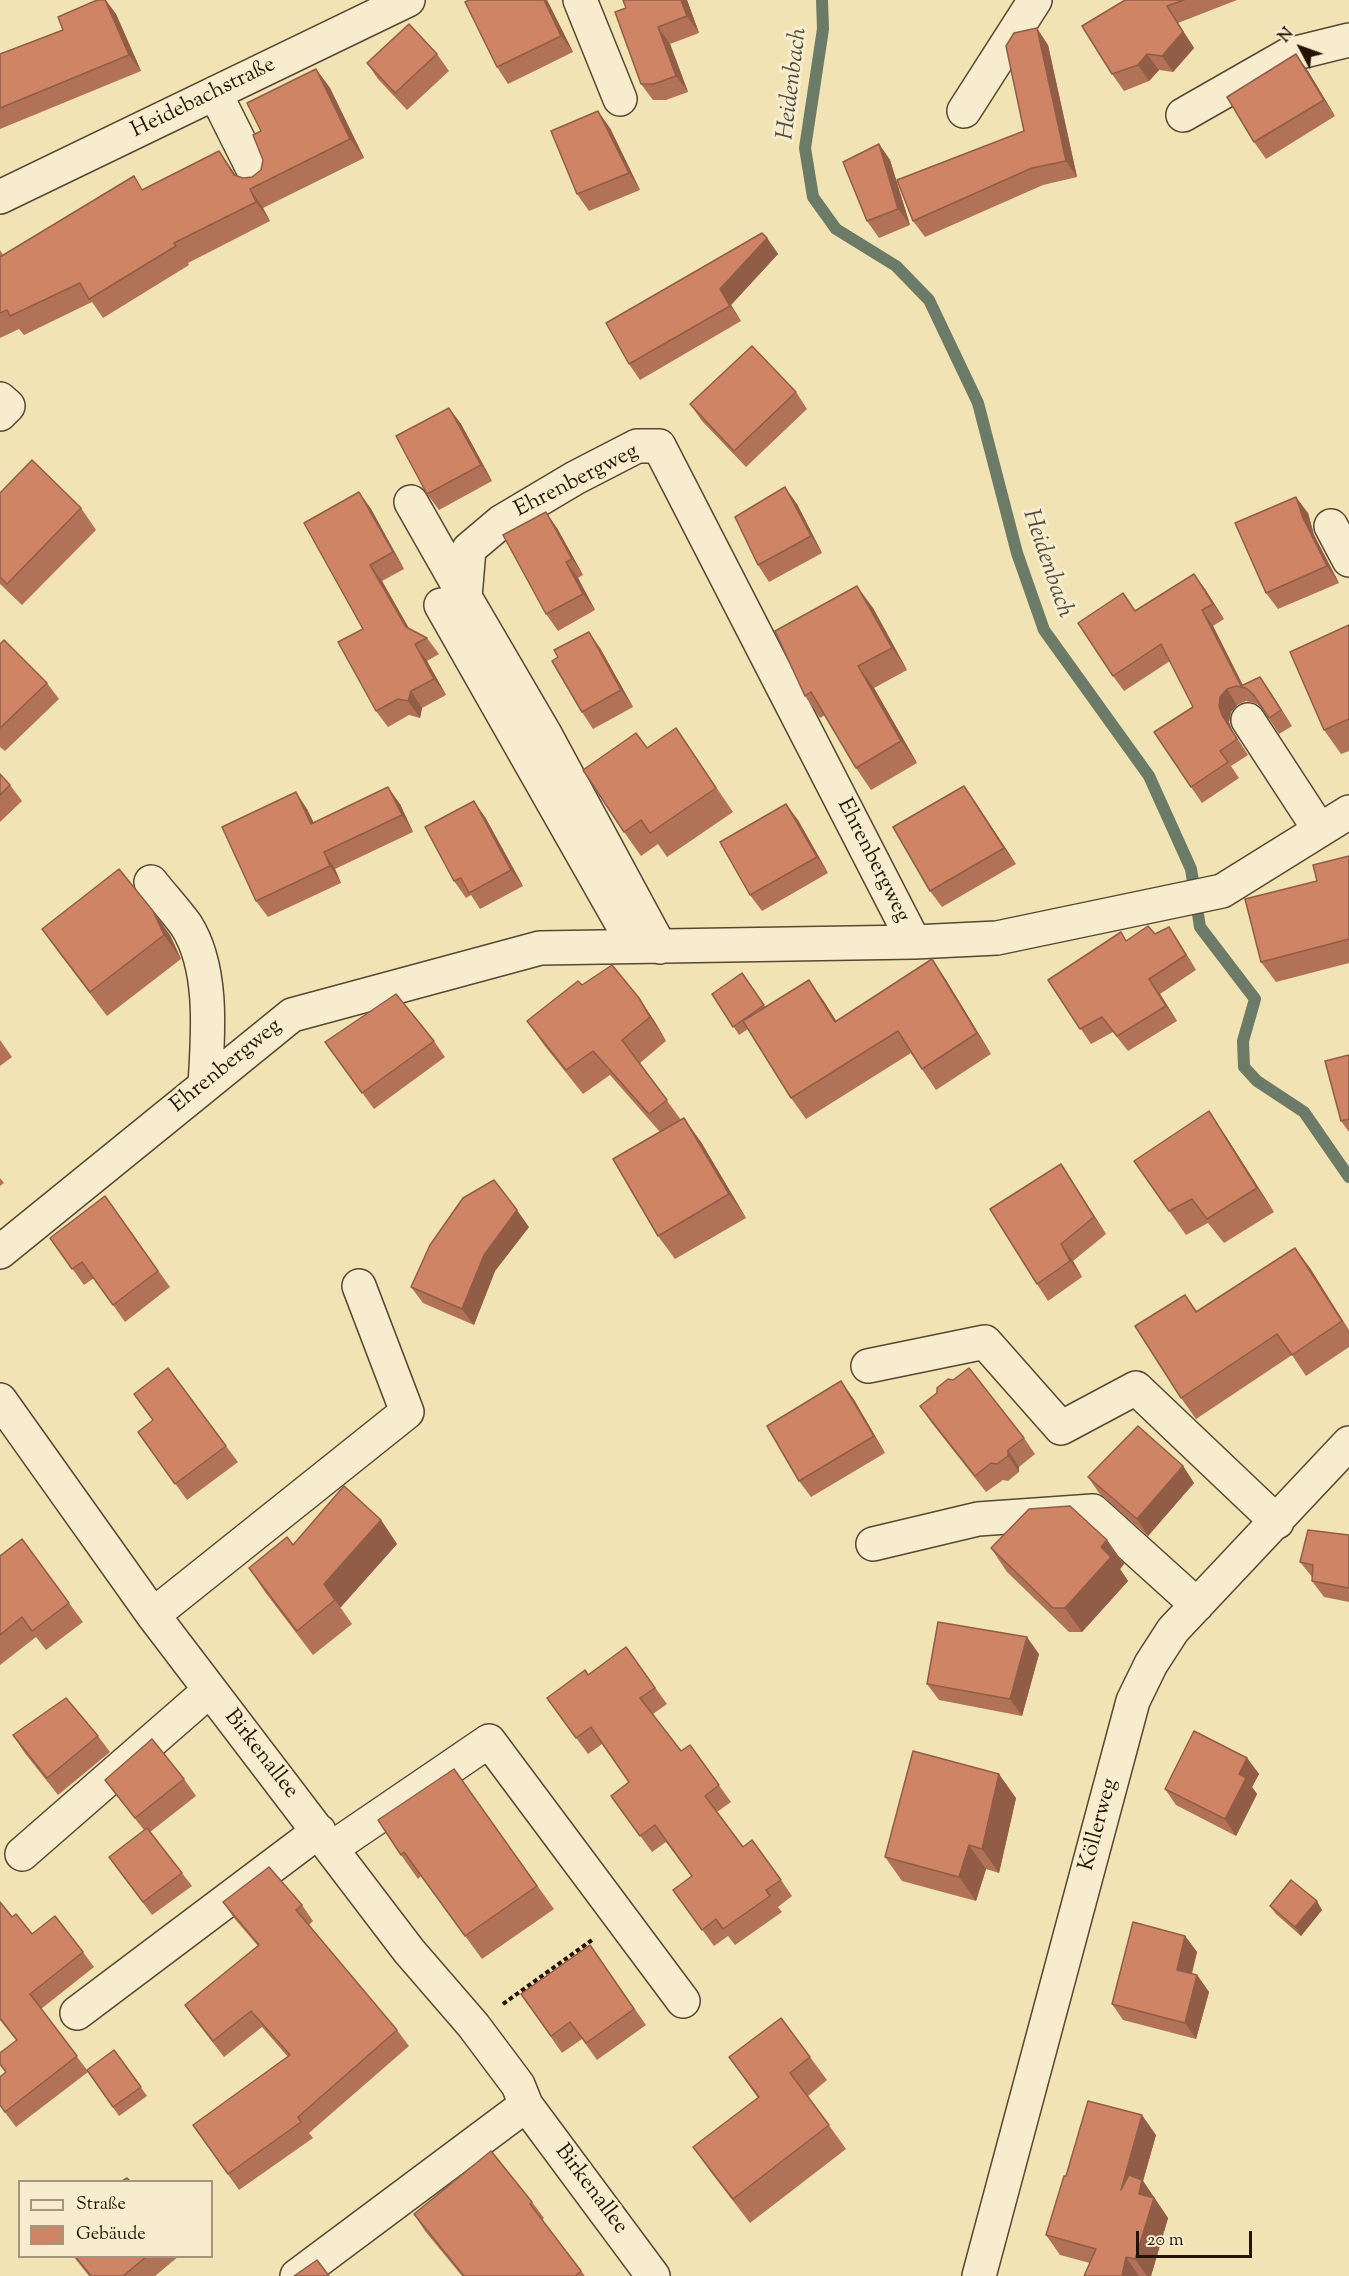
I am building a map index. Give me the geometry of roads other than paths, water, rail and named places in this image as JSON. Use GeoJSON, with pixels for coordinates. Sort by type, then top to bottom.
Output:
{"type":"FeatureCollection","features":[{"type":"Feature","properties":{"kind":"street","name":"Heidebachstraße"},"geometry":{"type":"LineString","coordinates":[[3,190],[215,93],[408,0]]}},
{"type":"Feature","properties":{"kind":"street"},"geometry":{"type":"LineString","coordinates":[[580,0],[620,99]]}},
{"type":"Feature","properties":{"kind":"street"},"geometry":{"type":"LineString","coordinates":[[603,0],[624,52]]}},
{"type":"Feature","properties":{"kind":"street"},"geometry":{"type":"LineString","coordinates":[[964,111],[1035,0]]}},
{"type":"Feature","properties":{"kind":"street"},"geometry":{"type":"LineString","coordinates":[[1183,115],[1288,55],[1349,40]]}},
{"type":"Feature","properties":{"kind":"street"},"geometry":{"type":"LineString","coordinates":[[215,93],[258,179]]}},
{"type":"Feature","properties":{"kind":"street"},"geometry":{"type":"LineString","coordinates":[[0,399],[8,406],[0,414]]}},
{"type":"Feature","properties":{"kind":"street","name":"Ehrenbergweg"},"geometry":{"type":"LineString","coordinates":[[453,601],[469,549],[501,522],[576,478],[637,446],[659,446],[914,942]]}},
{"type":"Feature","properties":{"kind":"street"},"geometry":{"type":"LineString","coordinates":[[411,502],[453,601],[648,947]]}},
{"type":"Feature","properties":{"kind":"street"},"geometry":{"type":"LineString","coordinates":[[1331,526],[1349,560]]}},
{"type":"Feature","properties":{"kind":"street"},"geometry":{"type":"LineString","coordinates":[[1248,720],[1319,829]]}},
{"type":"Feature","properties":{"kind":"street","name":"Ehrenbergweg"},"geometry":{"type":"LineString","coordinates":[[0,1252],[292,1015],[540,948],[914,942],[997,938],[1222,891],[1349,812]]}},
{"type":"Feature","properties":{"kind":"street"},"geometry":{"type":"LineString","coordinates":[[150,882],[187,927],[204,969],[207,1042],[205,1084]]}},
{"type":"Feature","properties":{"kind":"street"},"geometry":{"type":"LineString","coordinates":[[153,1615],[407,1412],[359,1286]]}},
{"type":"Feature","properties":{"kind":"street"},"geometry":{"type":"LineString","coordinates":[[868,1366],[985,1342],[1061,1428],[1136,1388],[1277,1522]]}},
{"type":"Feature","properties":{"kind":"street","name":"Birkenallee"},"geometry":{"type":"LineString","coordinates":[[0,1400],[153,1615],[409,1951],[473,2025],[518,2085],[526,2105],[654,2276]]}},
{"type":"Feature","properties":{"kind":"street","name":"Köllerweg"},"geometry":{"type":"LineString","coordinates":[[979,2276],[1133,1701],[1173,1630],[1277,1522],[1345,1458]]}},
{"type":"Feature","properties":{"kind":"street"},"geometry":{"type":"LineString","coordinates":[[873,1544],[978,1519],[1093,1511],[1197,1605]]}},
{"type":"Feature","properties":{"kind":"street"},"geometry":{"type":"LineString","coordinates":[[22,1854],[210,1690]]}},
{"type":"Feature","properties":{"kind":"street"},"geometry":{"type":"LineString","coordinates":[[77,2013],[325,1840],[489,1741],[683,2001]]}},
{"type":"Feature","properties":{"kind":"street"},"geometry":{"type":"LineString","coordinates":[[297,2276],[526,2105]]}},
{"type":"Feature","properties":{"kind":"waterway","name":"Heidenbach"},"geometry":{"type":"LineString","coordinates":[[822,0],[823,29],[805,148],[813,197],[836,229],[896,266],[929,300],[978,403],[1017,553],[1044,630],[1149,776],[1191,869],[1200,927],[1255,999],[1243,1041],[1244,1067],[1257,1081],[1304,1112],[1349,1177]]}}]}
